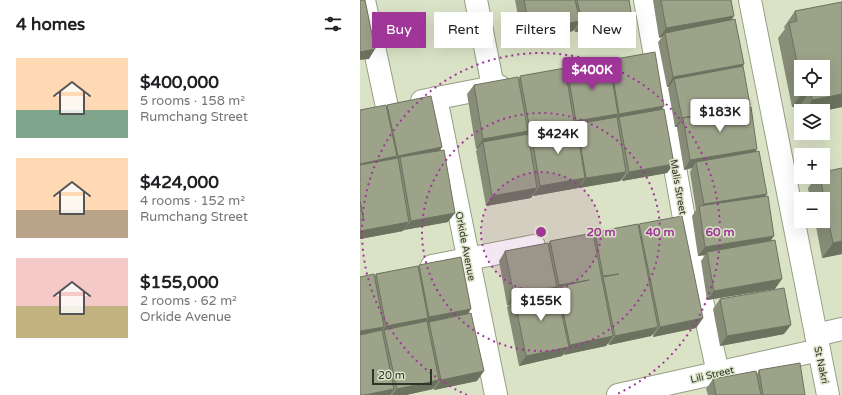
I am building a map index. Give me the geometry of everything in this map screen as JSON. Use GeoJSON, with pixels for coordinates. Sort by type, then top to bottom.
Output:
{"type":"FeatureCollection","features":[{"type":"Feature","properties":{"kind":"street"},"geometry":{"type":"LineString","coordinates":[[364,0],[377,109],[516,82]]}},
{"type":"Feature","properties":{"kind":"street"},"geometry":{"type":"LineString","coordinates":[[476,0],[493,87]]}},
{"type":"Feature","properties":{"kind":"street","name":"Malis Street"},"geometry":{"type":"LineString","coordinates":[[644,0],[647,57],[718,373]]}},
{"type":"Feature","properties":{"kind":"street","name":"St Nakri"},"geometry":{"type":"LineString","coordinates":[[750,0],[811,344],[828,395]]}},
{"type":"Feature","properties":{"kind":"street","name":"Orkide Avenue"},"geometry":{"type":"LineString","coordinates":[[436,98],[496,395]]}},
{"type":"Feature","properties":{"kind":"street"},"geometry":{"type":"LineString","coordinates":[[661,222],[684,218]]}},
{"type":"Feature","properties":{"kind":"street"},"geometry":{"type":"LineString","coordinates":[[414,269],[553,243]]}},
{"type":"Feature","properties":{"kind":"street","name":"Lili Street"},"geometry":{"type":"LineString","coordinates":[[618,395],[718,373],[811,344],[842,329]]}},
{"type":"Feature","properties":{"kind":"building"},"geometry":{"type":"Polygon","coordinates":[[[360,0],[365,0],[372,34],[372,48],[375,49],[360,52],[360,0]]]}},
{"type":"Feature","properties":{"kind":"building"},"geometry":{"type":"Polygon","coordinates":[[[524,0],[575,0],[578,13],[578,21],[570,23],[570,12],[526,12],[524,0]]]}},
{"type":"Feature","properties":{"kind":"building"},"geometry":{"type":"Polygon","coordinates":[[[577,0],[629,0],[631,12],[580,12],[577,0]]]}},
{"type":"Feature","properties":{"kind":"building"},"geometry":{"type":"Polygon","coordinates":[[[661,0],[731,0],[734,16],[666,28],[661,0]]]}},
{"type":"Feature","properties":{"kind":"building"},"geometry":{"type":"Polygon","coordinates":[[[842,2],[842,94],[812,100],[811,96],[830,96],[830,60],[797,60],[789,23],[797,21],[795,11],[842,2]]]}},
{"type":"Feature","properties":{"kind":"building"},"geometry":{"type":"Polygon","coordinates":[[[735,19],[744,64],[673,77],[665,33],[735,19]]]}},
{"type":"Feature","properties":{"kind":"building"},"geometry":{"type":"Polygon","coordinates":[[[655,52],[664,106],[619,114],[610,60],[655,52]]]}},
{"type":"Feature","properties":{"kind":"building"},"geometry":{"type":"Polygon","coordinates":[[[609,61],[618,114],[576,121],[567,68],[609,61]]]}},
{"type":"Feature","properties":{"kind":"building"},"geometry":{"type":"Polygon","coordinates":[[[743,66],[750,105],[682,118],[674,79],[743,66]]]}},
{"type":"Feature","properties":{"kind":"building"},"geometry":{"type":"Polygon","coordinates":[[[565,68],[574,122],[530,130],[520,76],[565,68]]]}},
{"type":"Feature","properties":{"kind":"building"},"geometry":{"type":"Polygon","coordinates":[[[518,77],[528,131],[483,139],[474,85],[518,77]]]}},
{"type":"Feature","properties":{"kind":"building"},"geometry":{"type":"Polygon","coordinates":[[[431,96],[442,147],[398,156],[387,105],[431,96]]]}},
{"type":"Feature","properties":{"kind":"building"},"geometry":{"type":"Polygon","coordinates":[[[386,105],[397,156],[360,164],[360,110],[386,105]]]}},
{"type":"Feature","properties":{"kind":"building"},"geometry":{"type":"Polygon","coordinates":[[[751,107],[757,149],[690,160],[683,118],[751,107]]]}},
{"type":"Feature","properties":{"kind":"building"},"geometry":{"type":"Polygon","coordinates":[[[664,109],[674,164],[629,172],[619,117],[664,109]]]}},
{"type":"Feature","properties":{"kind":"building"},"geometry":{"type":"Polygon","coordinates":[[[617,117],[626,172],[586,178],[577,124],[617,117]]]}},
{"type":"Feature","properties":{"kind":"building"},"geometry":{"type":"Polygon","coordinates":[[[576,124],[585,178],[540,186],[531,132],[576,124]]]}},
{"type":"Feature","properties":{"kind":"building"},"geometry":{"type":"Polygon","coordinates":[[[528,134],[537,188],[492,196],[483,142],[528,134]]]}},
{"type":"Feature","properties":{"kind":"building"},"geometry":{"type":"Polygon","coordinates":[[[444,150],[455,213],[411,221],[400,157],[444,150]]]}},
{"type":"Feature","properties":{"kind":"building"},"geometry":{"type":"Polygon","coordinates":[[[759,151],[767,194],[704,204],[696,162],[759,151]]]}},
{"type":"Feature","properties":{"kind":"building"},"geometry":{"type":"Polygon","coordinates":[[[398,158],[409,222],[360,231],[360,203],[364,221],[360,200],[360,165],[398,158]]]}},
{"type":"Feature","properties":{"kind":"building"},"geometry":{"type":"Polygon","coordinates":[[[842,168],[842,241],[833,243],[830,228],[830,192],[823,192],[821,184],[830,184],[830,171],[842,168]]]}},
{"type":"Feature","properties":{"kind":"building"},"geometry":{"type":"Polygon","coordinates":[[[768,196],[774,236],[705,247],[699,206],[768,196]]]}},
{"type":"Feature","properties":{"kind":"building"},"geometry":{"type":"Polygon","coordinates":[[[682,216],[703,318],[660,327],[639,224],[682,216]]]}},
{"type":"Feature","properties":{"kind":"building"},"geometry":{"type":"Polygon","coordinates":[[[638,224],[658,327],[615,336],[603,277],[619,274],[603,276],[595,232],[638,224]]]}},
{"type":"Feature","properties":{"kind":"building"},"geometry":{"type":"Polygon","coordinates":[[[593,233],[613,336],[570,345],[558,287],[589,280],[559,285],[550,241],[593,233]]]}},
{"type":"Feature","properties":{"kind":"building"},"geometry":{"type":"Polygon","coordinates":[[[775,240],[782,279],[714,291],[707,252],[775,240]]]}},
{"type":"Feature","properties":{"kind":"building"},"geometry":{"type":"Polygon","coordinates":[[[548,243],[557,287],[514,295],[505,251],[548,243]]]}},
{"type":"Feature","properties":{"kind":"building"},"geometry":{"type":"Polygon","coordinates":[[[461,257],[471,309],[429,317],[419,265],[461,257]]]}},
{"type":"Feature","properties":{"kind":"building"},"geometry":{"type":"Polygon","coordinates":[[[418,266],[428,318],[386,326],[376,274],[418,266]]]}},
{"type":"Feature","properties":{"kind":"building"},"geometry":{"type":"Polygon","coordinates":[[[374,274],[384,327],[360,331],[360,277],[374,274]]]}},
{"type":"Feature","properties":{"kind":"building"},"geometry":{"type":"Polygon","coordinates":[[[556,288],[569,347],[526,356],[514,297],[556,288]]]}},
{"type":"Feature","properties":{"kind":"building"},"geometry":{"type":"Polygon","coordinates":[[[784,288],[791,325],[727,336],[720,299],[784,288]]]}},
{"type":"Feature","properties":{"kind":"building"},"geometry":{"type":"Polygon","coordinates":[[[471,313],[484,371],[441,380],[429,322],[471,313]]]}},
{"type":"Feature","properties":{"kind":"building"},"geometry":{"type":"Polygon","coordinates":[[[427,321],[439,380],[397,389],[384,330],[427,321]]]}},
{"type":"Feature","properties":{"kind":"building"},"geometry":{"type":"Polygon","coordinates":[[[382,330],[394,389],[360,395],[360,335],[382,330]]]}},
{"type":"Feature","properties":{"kind":"building"},"geometry":{"type":"Polygon","coordinates":[[[800,363],[805,395],[763,395],[759,370],[800,363]]]}},
{"type":"Feature","properties":{"kind":"building"},"geometry":{"type":"Polygon","coordinates":[[[756,371],[761,395],[716,395],[713,379],[756,371]]]}}]}
